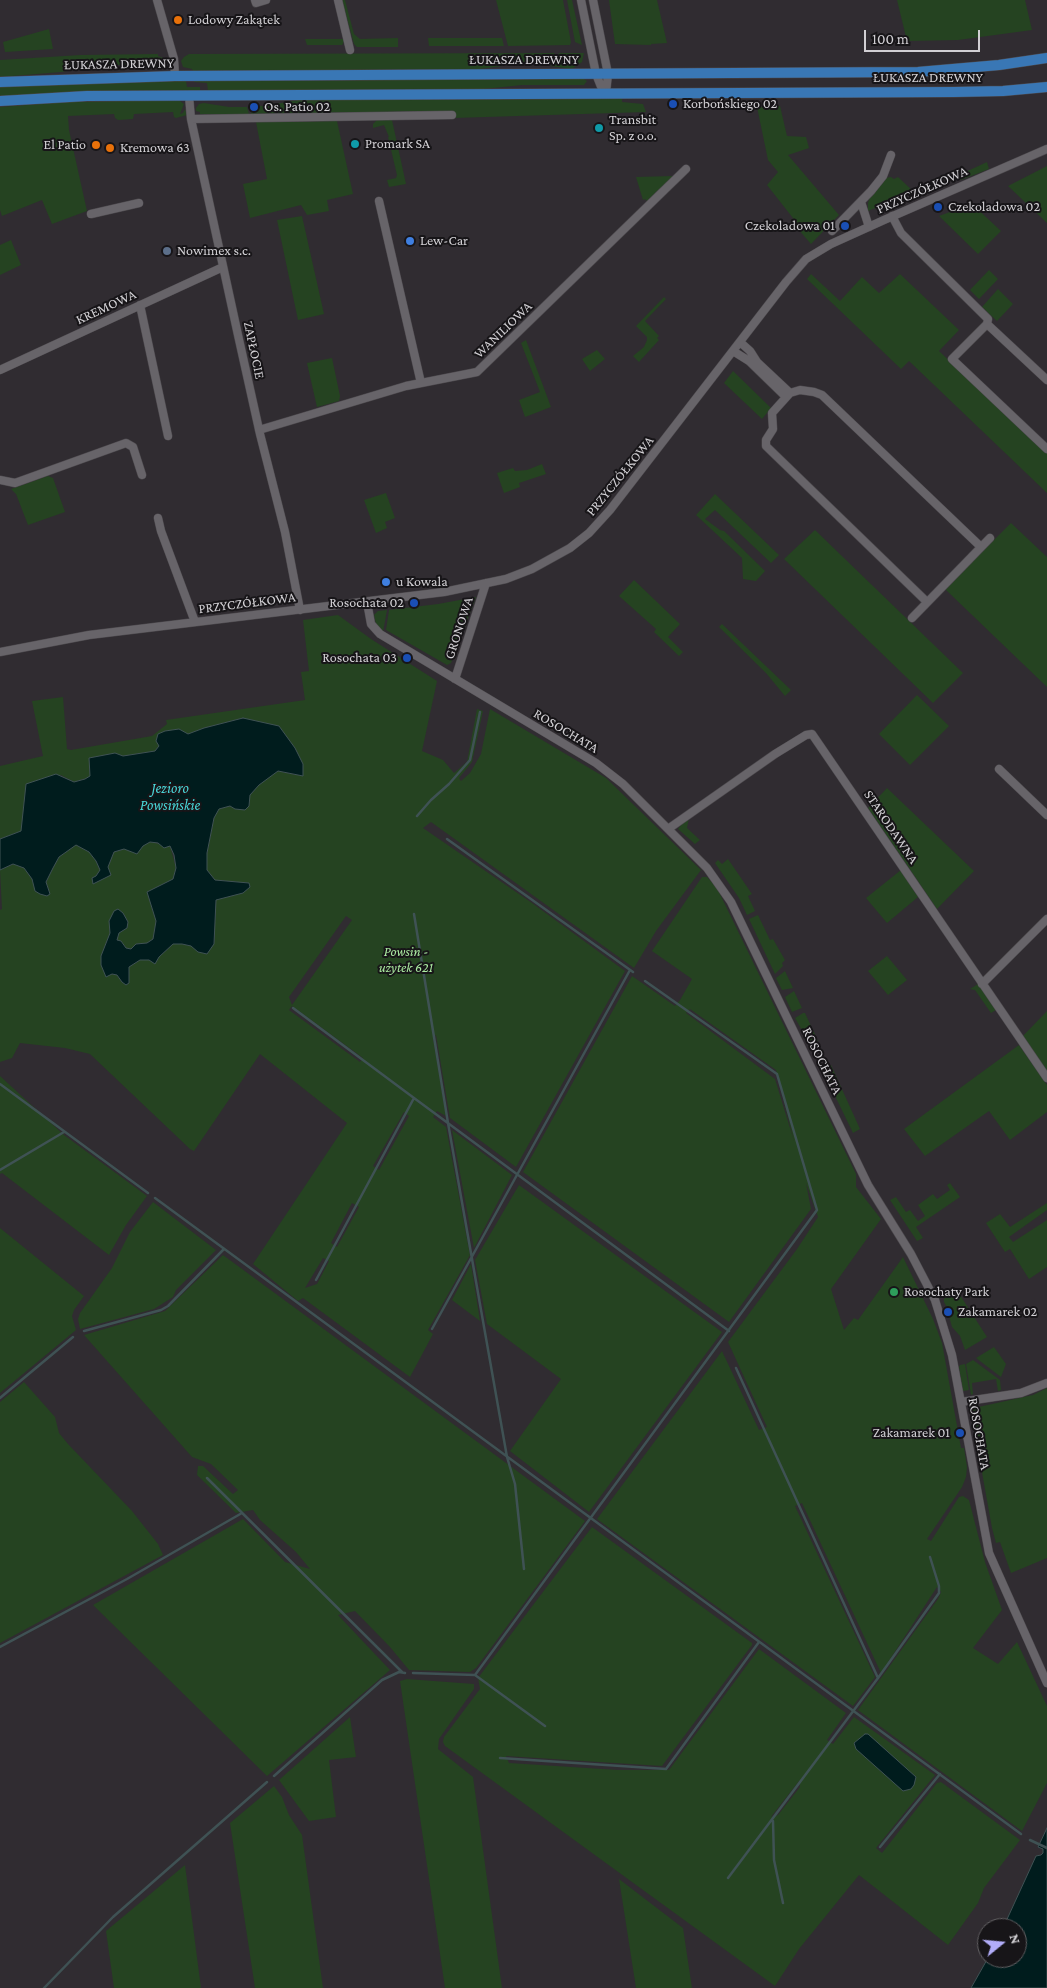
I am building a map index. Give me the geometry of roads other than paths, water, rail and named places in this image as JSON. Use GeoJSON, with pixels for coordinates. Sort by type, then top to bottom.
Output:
{"type":"FeatureCollection","features":[{"type":"Feature","properties":{"kind":"main road","name":"ŁUKASZA DREWNY"},"geometry":{"type":"LineString","coordinates":[[0,82],[175,76],[918,72],[999,65],[1047,58]]}},
{"type":"Feature","properties":{"kind":"main road","name":"ŁUKASZA DREWNY"},"geometry":{"type":"LineString","coordinates":[[0,102],[87,96],[954,92],[1003,91],[1047,87]]}},
{"type":"Feature","properties":{"kind":"street"},"geometry":{"type":"LineString","coordinates":[[157,0],[174,59],[175,76]]}},
{"type":"Feature","properties":{"kind":"street"},"geometry":{"type":"LineString","coordinates":[[255,0],[256,3],[266,0]]}},
{"type":"Feature","properties":{"kind":"street"},"geometry":{"type":"LineString","coordinates":[[338,0],[350,50]]}},
{"type":"Feature","properties":{"kind":"street"},"geometry":{"type":"LineString","coordinates":[[581,0],[596,74],[606,93]]}},
{"type":"Feature","properties":{"kind":"street"},"geometry":{"type":"LineString","coordinates":[[593,0],[608,74],[606,93]]}},
{"type":"Feature","properties":{"kind":"street","name":"ZAPŁOCIE"},"geometry":{"type":"LineString","coordinates":[[189,96],[191,119],[259,430],[285,532],[300,610]]}},
{"type":"Feature","properties":{"kind":"street"},"geometry":{"type":"LineString","coordinates":[[191,119],[452,114]]}},
{"type":"Feature","properties":{"kind":"street","name":"PRZYCZÓŁKOWA"},"geometry":{"type":"LineString","coordinates":[[0,652],[89,635],[419,596],[486,584],[539,566],[558,556],[589,532],[616,503],[786,282],[806,259],[831,244],[892,216],[1047,149]]}},
{"type":"Feature","properties":{"kind":"street"},"geometry":{"type":"LineString","coordinates":[[832,231],[861,202],[883,176],[891,154]]}},
{"type":"Feature","properties":{"kind":"street","name":"WANILIOWA"},"geometry":{"type":"LineString","coordinates":[[259,430],[421,383],[477,372],[494,351],[686,169]]}},
{"type":"Feature","properties":{"kind":"street"},"geometry":{"type":"LineString","coordinates":[[379,201],[421,383]]}},
{"type":"Feature","properties":{"kind":"street"},"geometry":{"type":"LineString","coordinates":[[861,202],[869,227]]}},
{"type":"Feature","properties":{"kind":"street"},"geometry":{"type":"LineString","coordinates":[[91,214],[139,203]]}},
{"type":"Feature","properties":{"kind":"street"},"geometry":{"type":"LineString","coordinates":[[892,216],[900,233],[987,316],[987,324],[952,359],[1047,449]]}},
{"type":"Feature","properties":{"kind":"street","name":"KREMOWA"},"geometry":{"type":"LineString","coordinates":[[0,370],[223,267]]}},
{"type":"Feature","properties":{"kind":"street"},"geometry":{"type":"LineString","coordinates":[[140,305],[168,436]]}},
{"type":"Feature","properties":{"kind":"street"},"geometry":{"type":"LineString","coordinates":[[987,324],[1047,380]]}},
{"type":"Feature","properties":{"kind":"street"},"geometry":{"type":"LineString","coordinates":[[740,342],[788,395]]}},
{"type":"Feature","properties":{"kind":"street"},"geometry":{"type":"LineString","coordinates":[[733,351],[749,361],[788,395]]}},
{"type":"Feature","properties":{"kind":"street"},"geometry":{"type":"LineString","coordinates":[[927,602],[768,449],[765,443],[773,429],[772,413],[788,395],[800,390],[822,395],[981,547]]}},
{"type":"Feature","properties":{"kind":"street"},"geometry":{"type":"LineString","coordinates":[[0,480],[15,483],[126,443],[133,447],[142,474]]}},
{"type":"Feature","properties":{"kind":"street"},"geometry":{"type":"LineString","coordinates":[[158,518],[161,531],[195,622]]}},
{"type":"Feature","properties":{"kind":"street"},"geometry":{"type":"LineString","coordinates":[[912,618],[990,538]]}},
{"type":"Feature","properties":{"kind":"street","name":"GRONOWA"},"geometry":{"type":"LineString","coordinates":[[455,679],[486,584]]}},
{"type":"Feature","properties":{"kind":"street","name":"ROSOCHATA"},"geometry":{"type":"LineString","coordinates":[[367,602],[370,620],[376,632],[596,763],[623,784],[707,868],[731,902],[868,1185],[926,1280],[946,1329],[989,1553],[1047,1683]]}},
{"type":"Feature","properties":{"kind":"street","name":"STARODAWNA"},"geometry":{"type":"LineString","coordinates":[[668,829],[775,754],[806,735],[812,734],[1047,1078]]}},
{"type":"Feature","properties":{"kind":"street"},"geometry":{"type":"LineString","coordinates":[[1000,769],[1047,815]]}},
{"type":"Feature","properties":{"kind":"street"},"geometry":{"type":"LineString","coordinates":[[982,984],[1047,919]]}},
{"type":"Feature","properties":{"kind":"street"},"geometry":{"type":"LineString","coordinates":[[961,1402],[1021,1393],[1047,1383]]}},
{"type":"Feature","properties":{"kind":"water","name":"Jezioro Powsińskie"},"geometry":{"type":"Polygon","coordinates":[[[243,718],[279,726],[295,748],[303,764],[303,776],[278,771],[259,785],[250,795],[249,806],[245,810],[235,809],[230,806],[219,809],[214,818],[207,853],[207,870],[215,880],[249,883],[250,887],[243,893],[216,900],[214,944],[207,954],[198,952],[191,946],[173,944],[159,957],[155,964],[149,960],[140,960],[129,967],[129,983],[126,985],[117,975],[112,974],[106,977],[101,965],[101,956],[110,933],[109,921],[114,911],[118,909],[123,913],[128,922],[127,928],[119,933],[117,940],[121,941],[126,948],[131,949],[136,944],[147,943],[153,939],[156,921],[147,892],[173,879],[176,868],[174,855],[170,846],[164,848],[158,843],[150,842],[143,846],[137,854],[124,849],[114,852],[108,867],[111,875],[93,884],[92,878],[100,870],[89,852],[76,845],[59,857],[53,868],[46,882],[50,894],[47,896],[40,894],[35,891],[32,879],[24,868],[13,864],[0,870],[0,839],[21,831],[26,784],[56,774],[74,782],[85,779],[90,776],[89,758],[115,753],[123,756],[155,751],[159,746],[156,741],[158,734],[165,731],[179,729],[188,734],[243,718]]]}},
{"type":"Feature","properties":{"kind":"water"},"geometry":{"type":"Polygon","coordinates":[[[865,1734],[868,1734],[916,1777],[911,1789],[903,1791],[856,1749],[854,1743],[865,1734]]]}},
{"type":"Feature","properties":{"kind":"water"},"geometry":{"type":"Polygon","coordinates":[[[1047,1828],[1047,1988],[971,1988],[982,1968],[1027,1968],[1027,1918],[1008,1918],[1036,1856],[1043,1853],[1043,1849],[1038,1847],[1047,1828]]]}},
{"type":"Feature","properties":{"kind":"waterway"},"geometry":{"type":"LineString","coordinates":[[417,816],[470,760],[480,712]]}},
{"type":"Feature","properties":{"kind":"waterway"},"geometry":{"type":"LineString","coordinates":[[447,839],[633,972]]}},
{"type":"Feature","properties":{"kind":"waterway"},"geometry":{"type":"LineString","coordinates":[[414,914],[448,1123],[507,1457],[515,1484],[524,1569]]}},
{"type":"Feature","properties":{"kind":"waterway"},"geometry":{"type":"LineString","coordinates":[[432,1329],[630,970]]}},
{"type":"Feature","properties":{"kind":"waterway"},"geometry":{"type":"LineString","coordinates":[[475,1675],[817,1210],[777,1074],[645,981]]}},
{"type":"Feature","properties":{"kind":"waterway"},"geometry":{"type":"LineString","coordinates":[[293,1008],[414,1098]]}},
{"type":"Feature","properties":{"kind":"waterway"},"geometry":{"type":"LineString","coordinates":[[0,1084],[148,1193]]}},
{"type":"Feature","properties":{"kind":"waterway"},"geometry":{"type":"LineString","coordinates":[[316,1280],[414,1098],[729,1331]]}},
{"type":"Feature","properties":{"kind":"waterway"},"geometry":{"type":"LineString","coordinates":[[0,1170],[64,1132]]}},
{"type":"Feature","properties":{"kind":"waterway"},"geometry":{"type":"LineString","coordinates":[[155,1198],[1021,1834]]}},
{"type":"Feature","properties":{"kind":"waterway"},"geometry":{"type":"LineString","coordinates":[[84,1331],[161,1310],[168,1306],[224,1249]]}},
{"type":"Feature","properties":{"kind":"waterway"},"geometry":{"type":"LineString","coordinates":[[0,1398],[73,1337]]}},
{"type":"Feature","properties":{"kind":"waterway"},"geometry":{"type":"LineString","coordinates":[[728,1878],[878,1678],[736,1368]]}},
{"type":"Feature","properties":{"kind":"waterway"},"geometry":{"type":"LineString","coordinates":[[207,1478],[402,1672]]}},
{"type":"Feature","properties":{"kind":"waterway"},"geometry":{"type":"LineString","coordinates":[[0,1647],[127,1579],[242,1513]]}},
{"type":"Feature","properties":{"kind":"waterway"},"geometry":{"type":"LineString","coordinates":[[878,1678],[939,1593],[939,1586],[930,1557]]}},
{"type":"Feature","properties":{"kind":"waterway"},"geometry":{"type":"LineString","coordinates":[[500,1758],[666,1769],[759,1642]]}},
{"type":"Feature","properties":{"kind":"waterway"},"geometry":{"type":"LineString","coordinates":[[274,1776],[382,1680],[399,1672],[405,1673]]}},
{"type":"Feature","properties":{"kind":"waterway"},"geometry":{"type":"LineString","coordinates":[[413,1673],[475,1675],[545,1726]]}},
{"type":"Feature","properties":{"kind":"waterway"},"geometry":{"type":"LineString","coordinates":[[880,1847],[940,1774]]}},
{"type":"Feature","properties":{"kind":"waterway"},"geometry":{"type":"LineString","coordinates":[[44,1988],[113,1917],[267,1782]]}},
{"type":"Feature","properties":{"kind":"waterway"},"geometry":{"type":"LineString","coordinates":[[773,1821],[774,1860],[783,1903]]}},
{"type":"Feature","properties":{"kind":"waterway"},"geometry":{"type":"LineString","coordinates":[[1030,1840],[1047,1848]]}},
{"type":"Feature","properties":{"kind":"place","name":"Lodowy Zakątek"},"geometry":{"type":"Point","coordinates":[178,20]}},
{"type":"Feature","properties":{"kind":"place","name":"Korbońskiego 02"},"geometry":{"type":"Point","coordinates":[673,104]}},
{"type":"Feature","properties":{"kind":"place","name":"Os. Patio 02"},"geometry":{"type":"Point","coordinates":[254,107]}},
{"type":"Feature","properties":{"kind":"place","name":"Transbit Sp. z o.o."},"geometry":{"type":"Point","coordinates":[599,128]}},
{"type":"Feature","properties":{"kind":"place","name":"Promark SA"},"geometry":{"type":"Point","coordinates":[355,144]}},
{"type":"Feature","properties":{"kind":"place","name":"El Patio"},"geometry":{"type":"Point","coordinates":[96,145]}},
{"type":"Feature","properties":{"kind":"place","name":"Kremowa 63"},"geometry":{"type":"Point","coordinates":[110,148]}},
{"type":"Feature","properties":{"kind":"place","name":"Czekoladowa 02"},"geometry":{"type":"Point","coordinates":[938,207]}},
{"type":"Feature","properties":{"kind":"place","name":"Czekoladowa 01"},"geometry":{"type":"Point","coordinates":[845,226]}},
{"type":"Feature","properties":{"kind":"place","name":"Lew-Car"},"geometry":{"type":"Point","coordinates":[410,241]}},
{"type":"Feature","properties":{"kind":"place","name":"Nowimex s.c."},"geometry":{"type":"Point","coordinates":[167,251]}},
{"type":"Feature","properties":{"kind":"place","name":"u Kowala"},"geometry":{"type":"Point","coordinates":[386,582]}},
{"type":"Feature","properties":{"kind":"place","name":"Rosochata 02"},"geometry":{"type":"Point","coordinates":[414,603]}},
{"type":"Feature","properties":{"kind":"place","name":"Rosochata 03"},"geometry":{"type":"Point","coordinates":[407,658]}},
{"type":"Feature","properties":{"kind":"place","name":"Rosochaty Park"},"geometry":{"type":"Point","coordinates":[894,1292]}},
{"type":"Feature","properties":{"kind":"place","name":"Zakamarek 02"},"geometry":{"type":"Point","coordinates":[948,1312]}},
{"type":"Feature","properties":{"kind":"place","name":"Zakamarek 01"},"geometry":{"type":"Point","coordinates":[960,1433]}},
{"type":"Feature","properties":{"kind":"park label","name":"Powsin - użytek 621"},"geometry":{"type":"Point","coordinates":[406,960]}}]}
